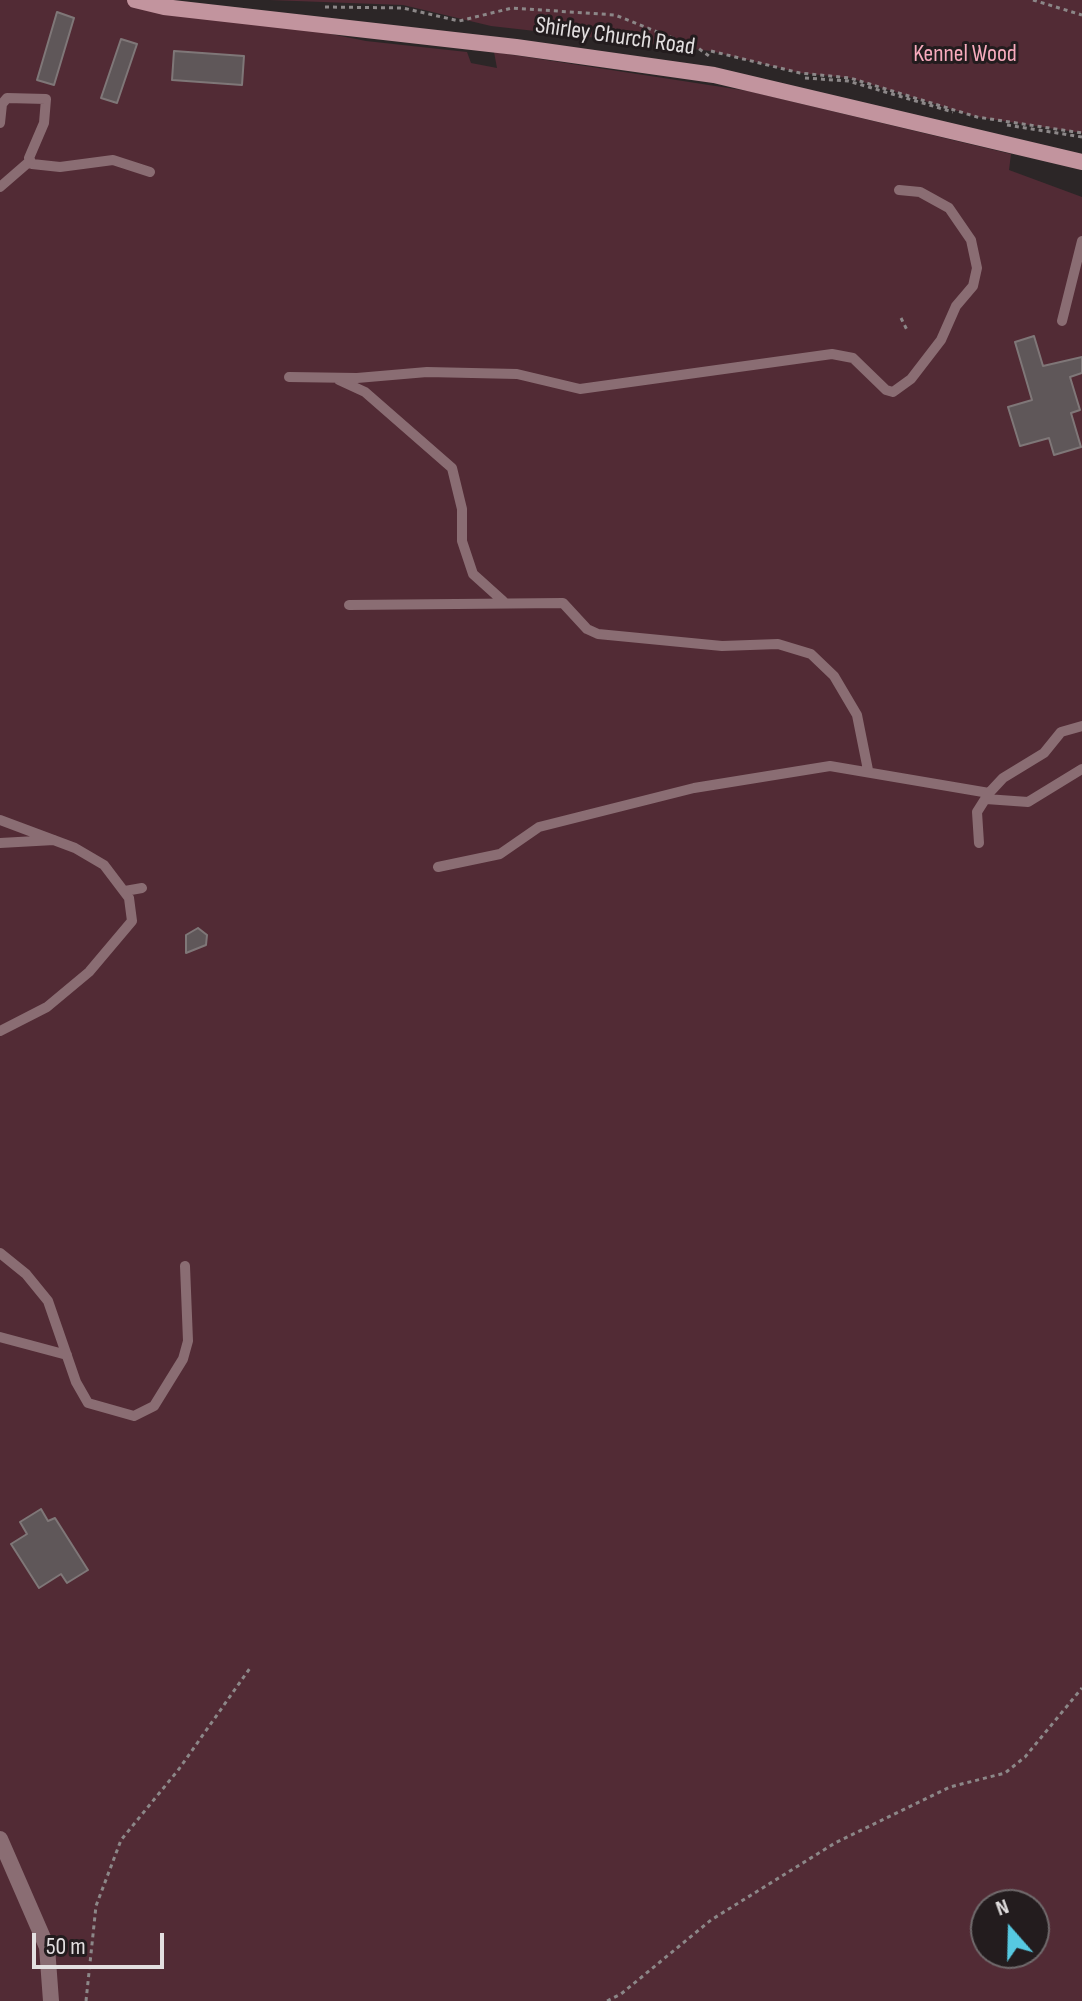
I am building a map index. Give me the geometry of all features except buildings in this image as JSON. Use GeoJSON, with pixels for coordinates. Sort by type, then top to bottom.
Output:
{"type":"FeatureCollection","features":[{"type":"Feature","properties":{"kind":"street","name":"Shirley Church Road"},"geometry":{"type":"LineString","coordinates":[[135,0],[269,20],[516,47],[714,75],[1082,162]]}},
{"type":"Feature","properties":{"kind":"street"},"geometry":{"type":"LineString","coordinates":[[0,1839],[47,1947],[51,2001]]}},
{"type":"Feature","properties":{"kind":"lane"},"geometry":{"type":"LineString","coordinates":[[0,123],[2,104],[7,98],[46,99],[44,123],[30,161],[0,187]]}},
{"type":"Feature","properties":{"kind":"lane"},"geometry":{"type":"LineString","coordinates":[[30,161],[60,167],[113,160],[150,172]]}},
{"type":"Feature","properties":{"kind":"lane"},"geometry":{"type":"LineString","coordinates":[[289,377],[427,372],[517,374],[580,389],[832,354],[853,358],[886,390],[893,392],[911,379],[941,340],[956,306],[973,286],[977,268],[971,240],[949,208],[920,192],[899,190]]}},
{"type":"Feature","properties":{"kind":"lane"},"geometry":{"type":"LineString","coordinates":[[1062,321],[1082,241]]}},
{"type":"Feature","properties":{"kind":"lane"},"geometry":{"type":"LineString","coordinates":[[334,377],[365,392],[452,468],[462,509],[462,541],[473,574],[503,601]]}},
{"type":"Feature","properties":{"kind":"lane"},"geometry":{"type":"LineString","coordinates":[[349,605],[503,601],[563,603],[587,629],[608,636],[722,646],[778,644],[811,654],[834,676],[857,715],[868,770]]}},
{"type":"Feature","properties":{"kind":"lane"},"geometry":{"type":"LineString","coordinates":[[979,843],[977,812],[987,796],[1021,764],[1044,753],[1061,732],[1082,726]]}},
{"type":"Feature","properties":{"kind":"lane"},"geometry":{"type":"LineString","coordinates":[[438,867],[500,854],[539,827],[694,788],[753,781],[830,766],[868,770],[1028,802],[1082,769]]}},
{"type":"Feature","properties":{"kind":"lane"},"geometry":{"type":"LineString","coordinates":[[0,820],[55,840],[104,865],[125,891],[132,913],[128,930],[89,972],[47,1007],[0,1031]]}},
{"type":"Feature","properties":{"kind":"lane"},"geometry":{"type":"LineString","coordinates":[[0,843],[55,840]]}},
{"type":"Feature","properties":{"kind":"lane"},"geometry":{"type":"LineString","coordinates":[[125,891],[142,888]]}},
{"type":"Feature","properties":{"kind":"lane"},"geometry":{"type":"LineString","coordinates":[[0,1253],[26,1274],[48,1301],[76,1382],[94,1407],[134,1416],[154,1406],[183,1359],[188,1341],[185,1266]]}},
{"type":"Feature","properties":{"kind":"lane"},"geometry":{"type":"LineString","coordinates":[[0,1337],[67,1355]]}},
{"type":"Feature","properties":{"kind":"path"},"geometry":{"type":"LineString","coordinates":[[1033,0],[1082,15]]}},
{"type":"Feature","properties":{"kind":"path"},"geometry":{"type":"LineString","coordinates":[[711,51],[800,73],[850,78],[977,117],[1082,133]]}},
{"type":"Feature","properties":{"kind":"path"},"geometry":{"type":"LineString","coordinates":[[901,318],[907,330]]}},
{"type":"Feature","properties":{"kind":"path"},"geometry":{"type":"LineString","coordinates":[[86,2001],[96,1906],[121,1840],[179,1769],[250,1668]]}},
{"type":"Feature","properties":{"kind":"path"},"geometry":{"type":"LineString","coordinates":[[607,2001],[621,1994],[711,1920],[835,1843],[950,1787],[1005,1773],[1025,1757],[1082,1688]]}},
{"type":"Feature","properties":{"kind":"green space"},"geometry":{"type":"Polygon","coordinates":[[[0,0],[159,0],[366,41],[467,52],[471,63],[497,68],[494,52],[748,91],[1011,154],[1009,170],[1082,197],[1082,2001],[0,2001],[0,0]]]}},
{"type":"Feature","properties":{"kind":"green space","name":"Kennel Wood"},"geometry":{"type":"Polygon","coordinates":[[[269,0],[1082,0],[1082,133],[977,117],[850,78],[800,73],[711,51],[491,26],[403,5],[269,0]]]}}]}
